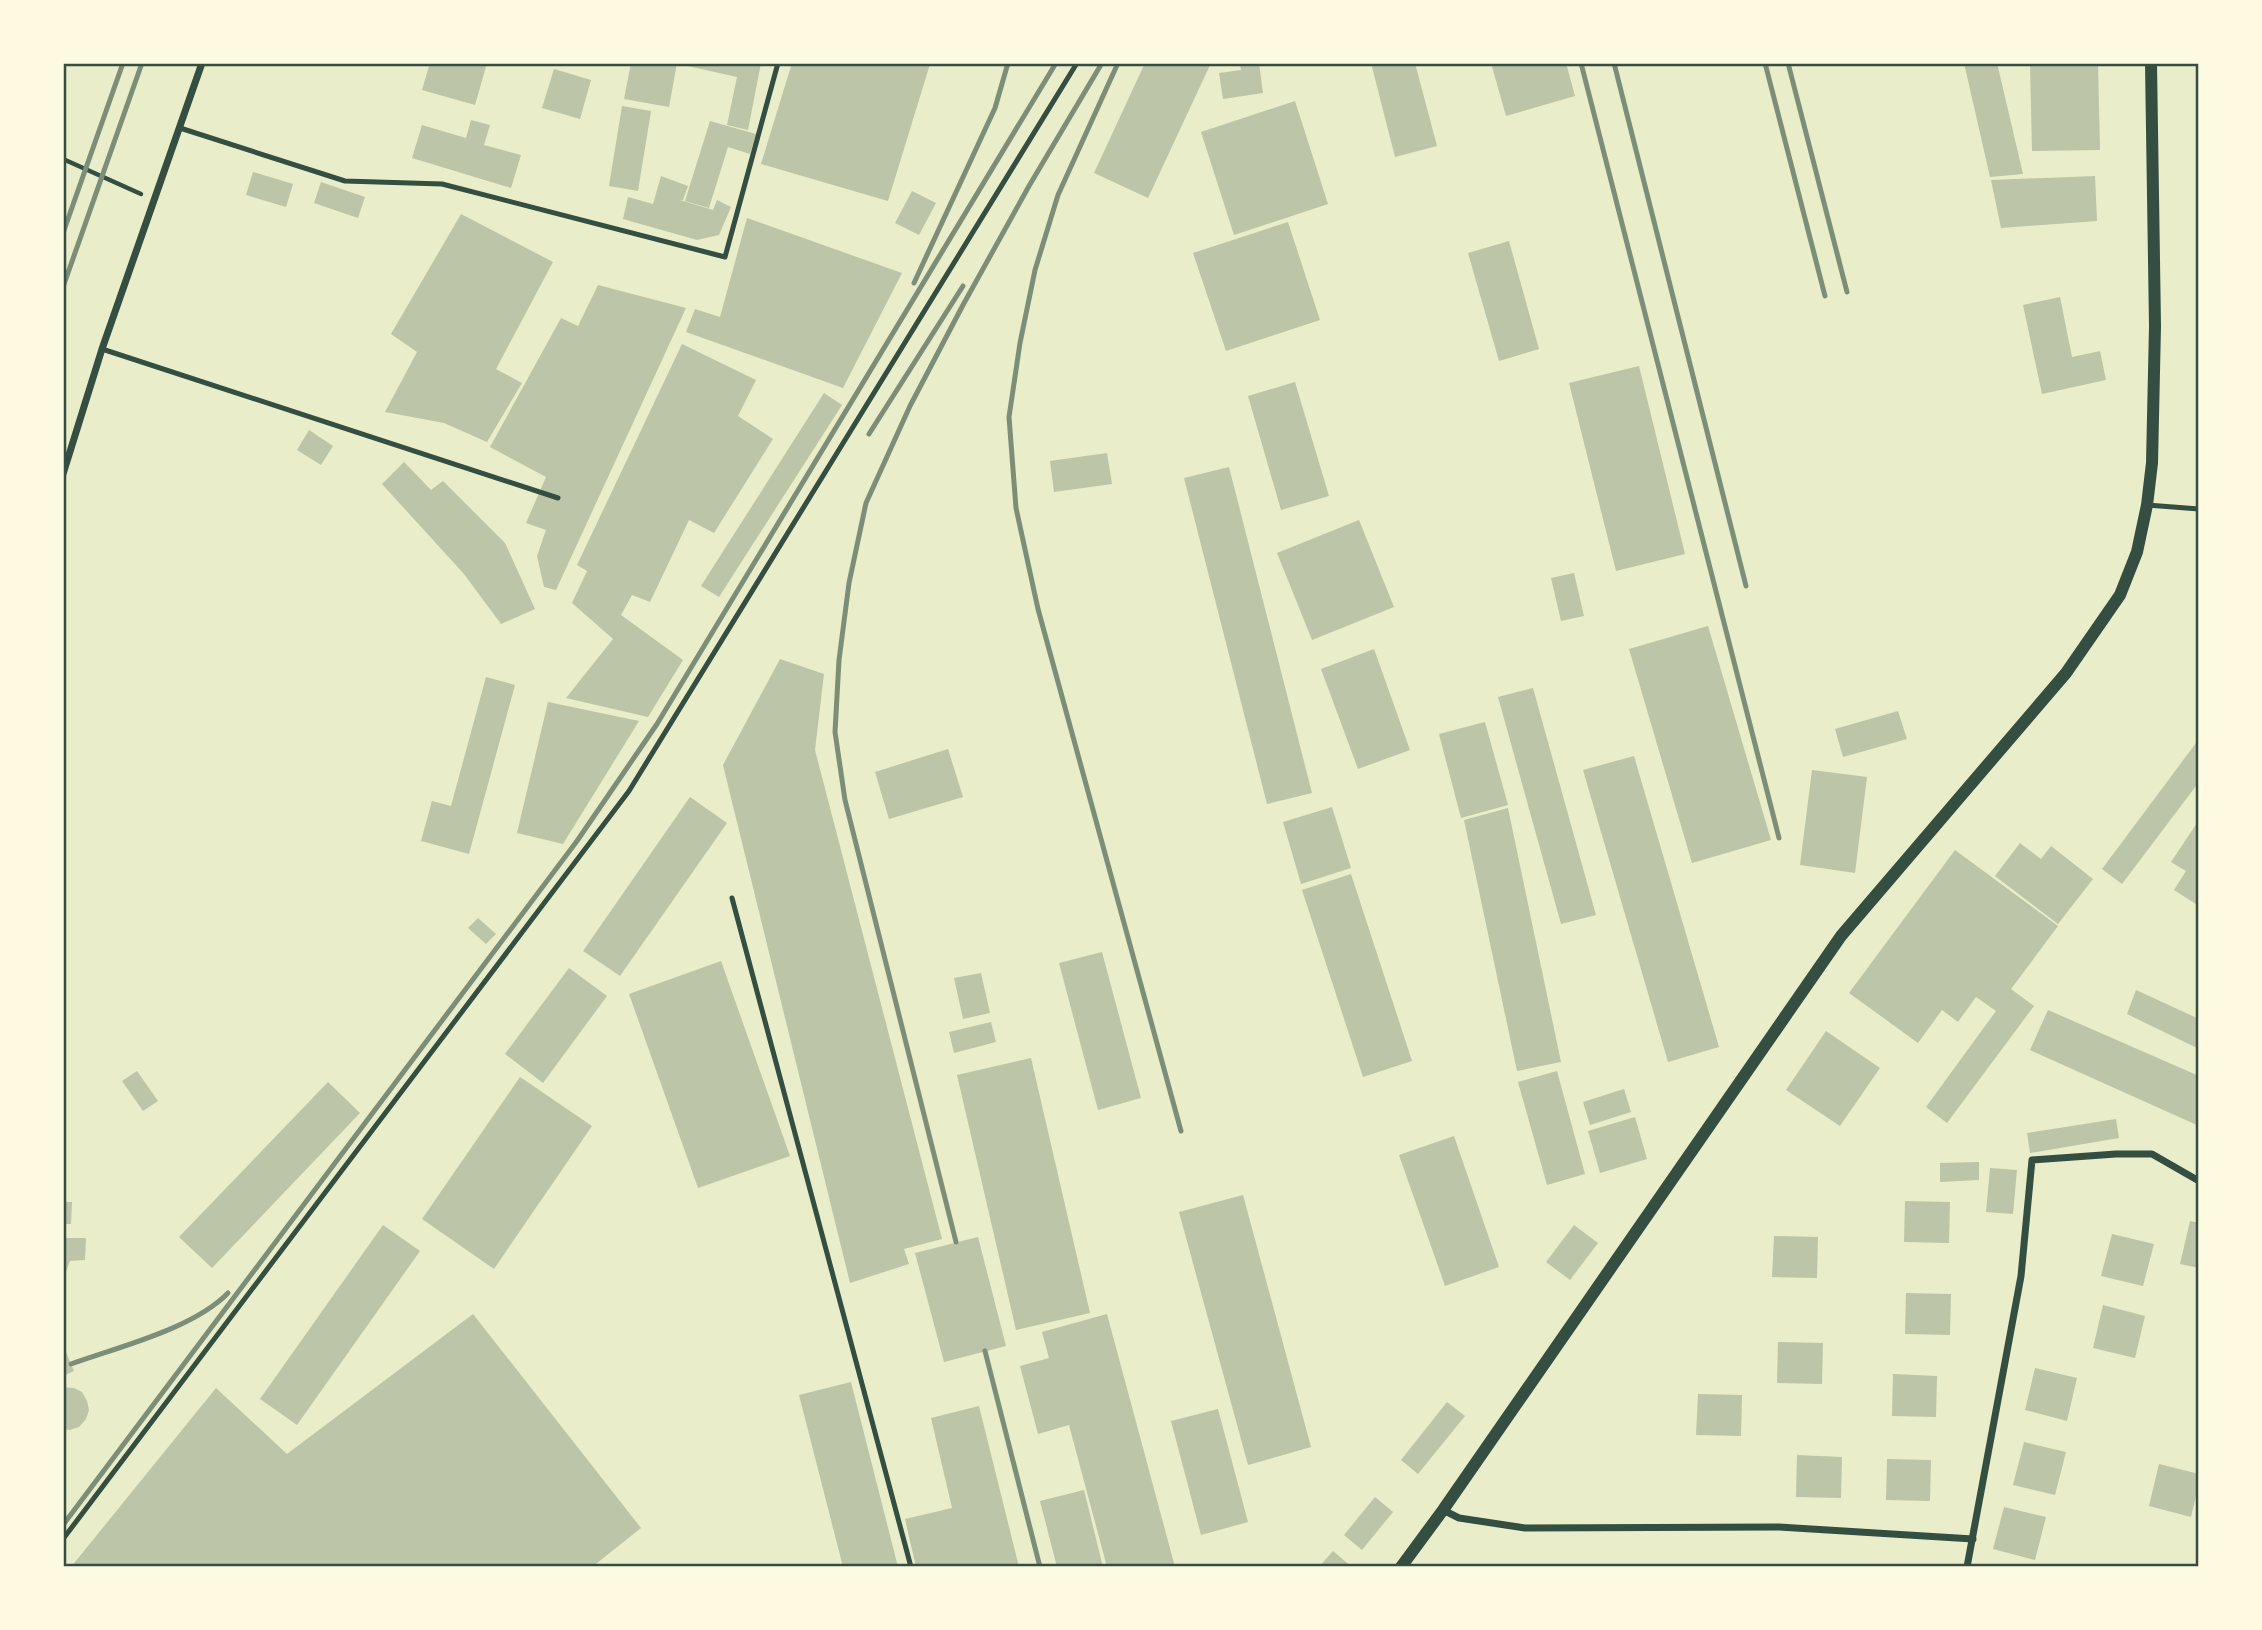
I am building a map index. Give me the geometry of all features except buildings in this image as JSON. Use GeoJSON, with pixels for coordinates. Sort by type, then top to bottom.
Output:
{"type":"FeatureCollection","features":[{"type":"Feature","properties":{"kind":"street"},"geometry":{"type":"LineString","coordinates":[[63,474],[102,349],[202,63]]}},
{"type":"Feature","properties":{"kind":"street"},"geometry":{"type":"LineString","coordinates":[[1401,1567],[1841,936],[2066,673],[2120,595],[2137,552],[2147,505],[2154,419],[2151,63]]}},
{"type":"Feature","properties":{"kind":"street"},"geometry":{"type":"LineString","coordinates":[[1967,1567],[2021,1276],[2032,1160],[2152,1154],[2199,1181]]}},
{"type":"Feature","properties":{"kind":"street"},"geometry":{"type":"LineString","coordinates":[[1443,1510],[1459,1518],[1525,1528],[1779,1527],[1973,1539]]}},
{"type":"Feature","properties":{"kind":"lane"},"geometry":{"type":"LineString","coordinates":[[180,128],[345,181],[442,184],[726,257],[778,63]]}},
{"type":"Feature","properties":{"kind":"lane"},"geometry":{"type":"LineString","coordinates":[[63,1539],[629,790],[1077,63]]}},
{"type":"Feature","properties":{"kind":"lane"},"geometry":{"type":"LineString","coordinates":[[102,349],[558,498]]}},
{"type":"Feature","properties":{"kind":"lane"},"geometry":{"type":"LineString","coordinates":[[2147,505],[2199,509]]}},
{"type":"Feature","properties":{"kind":"lane"},"geometry":{"type":"LineString","coordinates":[[732,898],[911,1567]]}},
{"type":"Feature","properties":{"kind":"path"},"geometry":{"type":"LineString","coordinates":[[63,159],[154,201]]}},
{"type":"Feature","properties":{"kind":"railway"},"geometry":{"type":"LineString","coordinates":[[63,233],[123,63]]}},
{"type":"Feature","properties":{"kind":"railway"},"geometry":{"type":"LineString","coordinates":[[63,287],[142,63]]}},
{"type":"Feature","properties":{"kind":"railway"},"geometry":{"type":"LineString","coordinates":[[914,283],[995,108],[1008,63]]}},
{"type":"Feature","properties":{"kind":"railway"},"geometry":{"type":"LineString","coordinates":[[63,1525],[577,841],[657,724],[1056,63]]}},
{"type":"Feature","properties":{"kind":"railway"},"geometry":{"type":"LineString","coordinates":[[956,1242],[845,800],[835,732],[839,660],[849,583],[866,503],[910,406],[963,305],[1102,63]]}},
{"type":"Feature","properties":{"kind":"railway"},"geometry":{"type":"LineString","coordinates":[[1118,63],[1058,195],[1035,270],[1009,417],[1016,508],[1038,609],[1181,1131]]}},
{"type":"Feature","properties":{"kind":"railway"},"geometry":{"type":"LineString","coordinates":[[1581,63],[1779,838]]}},
{"type":"Feature","properties":{"kind":"railway"},"geometry":{"type":"LineString","coordinates":[[1614,63],[1746,586]]}},
{"type":"Feature","properties":{"kind":"railway"},"geometry":{"type":"LineString","coordinates":[[1765,63],[1825,296]]}},
{"type":"Feature","properties":{"kind":"railway"},"geometry":{"type":"LineString","coordinates":[[1788,63],[1847,292]]}},
{"type":"Feature","properties":{"kind":"railway"},"geometry":{"type":"LineString","coordinates":[[869,434],[963,286]]}},
{"type":"Feature","properties":{"kind":"railway"},"geometry":{"type":"LineString","coordinates":[[71,1364],[175,1327],[213,1306],[228,1293]]}},
{"type":"Feature","properties":{"kind":"railway"},"geometry":{"type":"LineString","coordinates":[[985,1351],[1040,1567]]}}]}
